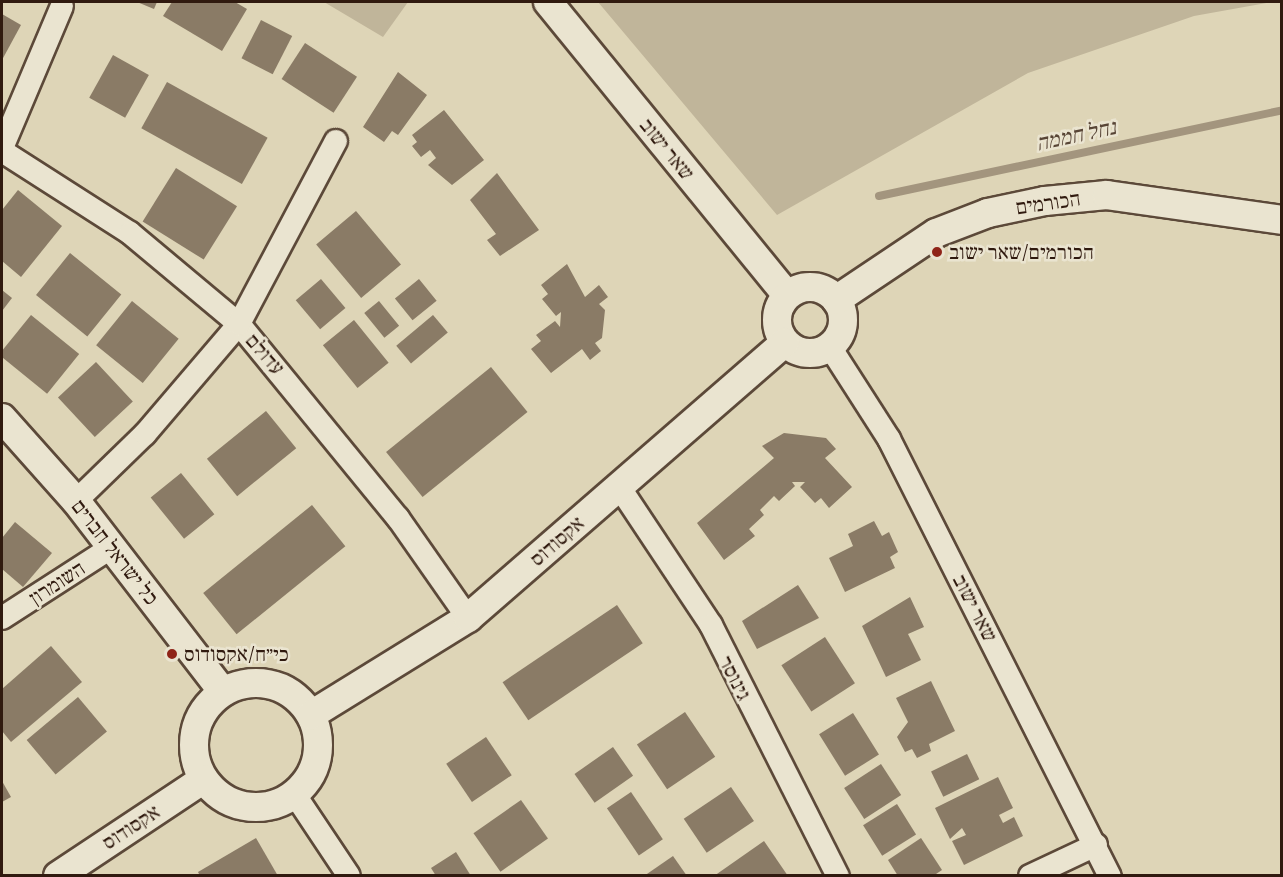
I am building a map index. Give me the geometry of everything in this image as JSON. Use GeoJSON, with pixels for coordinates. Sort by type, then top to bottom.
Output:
{"type":"FeatureCollection","features":[{"type":"Feature","properties":{"kind":"street","name":"שאר ישוב"},"geometry":{"type":"LineString","coordinates":[[548,2],[787,295]]}},
{"type":"Feature","properties":{"kind":"street"},"geometry":{"type":"LineString","coordinates":[[2,150],[62,6]]}},
{"type":"Feature","properties":{"kind":"street"},"geometry":{"type":"LineString","coordinates":[[76,501],[145,434],[239,324],[336,141]]}},
{"type":"Feature","properties":{"kind":"street","name":"עדולם"},"geometry":{"type":"LineString","coordinates":[[2,150],[130,233],[239,324],[398,518],[468,618]]}},
{"type":"Feature","properties":{"kind":"street","name":"הכורמים"},"geometry":{"type":"LineString","coordinates":[[836,300],[936,233],[988,213],[1045,201],[1107,195],[1281,220]]}},
{"type":"Feature","properties":{"kind":"street"},"geometry":{"type":"LineString","coordinates":[[818,288],[836,300],[843,320],[830,347],[812,354],[785,342],[777,315],[787,295],[818,288]]}},
{"type":"Feature","properties":{"kind":"street","name":"אקסודוס"},"geometry":{"type":"LineString","coordinates":[[311,715],[468,618],[785,342]]}},
{"type":"Feature","properties":{"kind":"street","name":"שאר ישוב"},"geometry":{"type":"LineString","coordinates":[[830,347],[889,440],[1110,876]]}},
{"type":"Feature","properties":{"kind":"street","name":"כל ישראל חברים"},"geometry":{"type":"LineString","coordinates":[[2,418],[76,501],[223,692]]}},
{"type":"Feature","properties":{"kind":"street","name":"גינוסר"},"geometry":{"type":"LineString","coordinates":[[620,488],[711,625],[837,876]]}},
{"type":"Feature","properties":{"kind":"street","name":"השומרון"},"geometry":{"type":"LineString","coordinates":[[2,618],[112,547]]}},
{"type":"Feature","properties":{"kind":"street"},"geometry":{"type":"LineString","coordinates":[[252,684],[282,688],[311,715],[319,749],[315,766],[295,795],[256,808],[227,799],[204,779],[197,764],[196,732],[211,703],[223,692],[252,684]]}},
{"type":"Feature","properties":{"kind":"street","name":"אקסודוס"},"geometry":{"type":"LineString","coordinates":[[58,876],[204,779]]}},
{"type":"Feature","properties":{"kind":"street"},"geometry":{"type":"LineString","coordinates":[[295,795],[349,876]]}},
{"type":"Feature","properties":{"kind":"street"},"geometry":{"type":"LineString","coordinates":[[1029,876],[1096,845]]}},
{"type":"Feature","properties":{"kind":"shaded area"},"geometry":{"type":"Polygon","coordinates":[[[324,2],[408,2],[383,37],[324,2]]]}},
{"type":"Feature","properties":{"kind":"shaded area"},"geometry":{"type":"Polygon","coordinates":[[[598,2],[1272,2],[1194,16],[1028,73],[777,215],[598,2]]]}},
{"type":"Feature","properties":{"kind":"building"},"geometry":{"type":"Polygon","coordinates":[[[137,2],[157,2],[154,9],[137,2]]]}},
{"type":"Feature","properties":{"kind":"building"},"geometry":{"type":"Polygon","coordinates":[[[172,2],[235,2],[247,9],[222,51],[163,16],[172,2]]]}},
{"type":"Feature","properties":{"kind":"building"},"geometry":{"type":"Polygon","coordinates":[[[2,14],[21,25],[2,60],[2,14]]]}},
{"type":"Feature","properties":{"kind":"building"},"geometry":{"type":"Polygon","coordinates":[[[261,20],[292,36],[273,74],[241,58],[261,20]]]}},
{"type":"Feature","properties":{"kind":"building"},"geometry":{"type":"Polygon","coordinates":[[[305,43],[357,77],[334,113],[282,79],[305,43]]]}},
{"type":"Feature","properties":{"kind":"building"},"geometry":{"type":"Polygon","coordinates":[[[113,55],[149,75],[125,118],[89,98],[113,55]]]}},
{"type":"Feature","properties":{"kind":"building"},"geometry":{"type":"Polygon","coordinates":[[[398,72],[427,95],[398,135],[392,131],[384,142],[363,127],[398,72]]]}},
{"type":"Feature","properties":{"kind":"building"},"geometry":{"type":"Polygon","coordinates":[[[167,82],[268,138],[242,184],[141,128],[167,82]]]}},
{"type":"Feature","properties":{"kind":"building"},"geometry":{"type":"Polygon","coordinates":[[[444,110],[484,160],[452,185],[428,165],[436,158],[430,150],[421,157],[412,146],[417,142],[412,135],[444,110]]]}},
{"type":"Feature","properties":{"kind":"building"},"geometry":{"type":"Polygon","coordinates":[[[176,168],[237,206],[204,260],[143,221],[176,168]]]}},
{"type":"Feature","properties":{"kind":"building"},"geometry":{"type":"Polygon","coordinates":[[[497,173],[539,230],[500,256],[487,240],[496,234],[470,200],[497,173]]]}},
{"type":"Feature","properties":{"kind":"building"},"geometry":{"type":"Polygon","coordinates":[[[18,190],[62,226],[21,277],[2,261],[2,210],[18,190]]]}},
{"type":"Feature","properties":{"kind":"building"},"geometry":{"type":"Polygon","coordinates":[[[356,211],[401,265],[361,298],[316,244],[356,211]]]}},
{"type":"Feature","properties":{"kind":"building"},"geometry":{"type":"Polygon","coordinates":[[[70,253],[121,295],[87,337],[36,295],[70,253]]]}},
{"type":"Feature","properties":{"kind":"building"},"geometry":{"type":"Polygon","coordinates":[[[567,264],[585,297],[599,285],[608,297],[599,304],[605,310],[602,338],[595,343],[601,351],[590,360],[582,349],[551,373],[531,349],[541,341],[536,335],[555,321],[560,327],[561,312],[556,316],[542,299],[548,294],[541,285],[567,264]]]}},
{"type":"Feature","properties":{"kind":"building"},"geometry":{"type":"Polygon","coordinates":[[[321,279],[345,308],[320,329],[296,300],[321,279]]]}},
{"type":"Feature","properties":{"kind":"building"},"geometry":{"type":"Polygon","coordinates":[[[419,279],[437,301],[413,320],[395,299],[419,279]]]}},
{"type":"Feature","properties":{"kind":"building"},"geometry":{"type":"Polygon","coordinates":[[[2,290],[12,298],[2,311],[2,290]]]}},
{"type":"Feature","properties":{"kind":"building"},"geometry":{"type":"Polygon","coordinates":[[[132,301],[179,339],[143,383],[96,345],[132,301]]]}},
{"type":"Feature","properties":{"kind":"building"},"geometry":{"type":"Polygon","coordinates":[[[379,301],[399,326],[384,338],[364,313],[379,301]]]}},
{"type":"Feature","properties":{"kind":"building"},"geometry":{"type":"Polygon","coordinates":[[[31,315],[79,354],[47,394],[2,357],[2,351],[31,315]]]}},
{"type":"Feature","properties":{"kind":"building"},"geometry":{"type":"Polygon","coordinates":[[[433,315],[448,333],[411,363],[396,346],[433,315]]]}},
{"type":"Feature","properties":{"kind":"building"},"geometry":{"type":"Polygon","coordinates":[[[354,320],[389,363],[358,388],[323,345],[354,320]]]}},
{"type":"Feature","properties":{"kind":"building"},"geometry":{"type":"Polygon","coordinates":[[[96,362],[133,401],[95,437],[58,397],[96,362]]]}},
{"type":"Feature","properties":{"kind":"building"},"geometry":{"type":"Polygon","coordinates":[[[491,367],[528,412],[423,497],[386,452],[491,367]]]}},
{"type":"Feature","properties":{"kind":"building"},"geometry":{"type":"Polygon","coordinates":[[[266,411],[296,448],[237,496],[207,459],[266,411]]]}},
{"type":"Feature","properties":{"kind":"building"},"geometry":{"type":"Polygon","coordinates":[[[784,433],[826,438],[836,449],[825,458],[852,487],[829,508],[821,498],[815,503],[800,487],[805,482],[792,482],[795,486],[779,501],[774,496],[760,510],[764,515],[749,529],[755,536],[724,560],[697,523],[774,458],[762,446],[784,433]]]}},
{"type":"Feature","properties":{"kind":"building"},"geometry":{"type":"Polygon","coordinates":[[[181,473],[214,514],[184,539],[151,498],[181,473]]]}},
{"type":"Feature","properties":{"kind":"building"},"geometry":{"type":"Polygon","coordinates":[[[312,505],[345,546],[237,634],[203,593],[312,505]]]}},
{"type":"Feature","properties":{"kind":"building"},"geometry":{"type":"Polygon","coordinates":[[[874,521],[882,536],[889,532],[898,552],[890,557],[895,568],[845,592],[829,558],[853,546],[848,534],[874,521]]]}},
{"type":"Feature","properties":{"kind":"building"},"geometry":{"type":"Polygon","coordinates":[[[15,522],[52,553],[23,587],[2,569],[2,538],[15,522]]]}},
{"type":"Feature","properties":{"kind":"building"},"geometry":{"type":"Polygon","coordinates":[[[798,585],[819,618],[757,649],[742,621],[798,585]]]}},
{"type":"Feature","properties":{"kind":"building"},"geometry":{"type":"Polygon","coordinates":[[[910,597],[924,627],[908,634],[921,660],[886,677],[862,626],[910,597]]]}},
{"type":"Feature","properties":{"kind":"building"},"geometry":{"type":"Polygon","coordinates":[[[617,605],[643,643],[528,720],[503,682],[617,605]]]}},
{"type":"Feature","properties":{"kind":"building"},"geometry":{"type":"Polygon","coordinates":[[[825,637],[855,683],[811,711],[781,665],[825,637]]]}},
{"type":"Feature","properties":{"kind":"building"},"geometry":{"type":"Polygon","coordinates":[[[51,646],[82,682],[11,742],[2,731],[2,689],[51,646]]]}},
{"type":"Feature","properties":{"kind":"building"},"geometry":{"type":"Polygon","coordinates":[[[931,681],[955,731],[929,744],[931,751],[917,758],[912,749],[905,752],[897,737],[908,722],[896,698],[931,681]]]}},
{"type":"Feature","properties":{"kind":"building"},"geometry":{"type":"Polygon","coordinates":[[[78,697],[107,731],[56,775],[27,740],[78,697]]]}},
{"type":"Feature","properties":{"kind":"building"},"geometry":{"type":"Polygon","coordinates":[[[685,712],[715,757],[667,789],[637,744],[685,712]]]}},
{"type":"Feature","properties":{"kind":"building"},"geometry":{"type":"Polygon","coordinates":[[[853,713],[879,755],[845,776],[819,734],[853,713]]]}},
{"type":"Feature","properties":{"kind":"building"},"geometry":{"type":"Polygon","coordinates":[[[486,737],[512,775],[472,802],[446,764],[486,737]]]}},
{"type":"Feature","properties":{"kind":"building"},"geometry":{"type":"Polygon","coordinates":[[[613,747],[633,776],[595,803],[574,774],[613,747]]]}},
{"type":"Feature","properties":{"kind":"building"},"geometry":{"type":"Polygon","coordinates":[[[967,754],[979,779],[943,797],[931,772],[967,754]]]}},
{"type":"Feature","properties":{"kind":"building"},"geometry":{"type":"Polygon","coordinates":[[[881,764],[901,795],[864,819],[844,788],[881,764]]]}},
{"type":"Feature","properties":{"kind":"building"},"geometry":{"type":"Polygon","coordinates":[[[998,777],[1013,808],[999,815],[1003,823],[1014,817],[1023,836],[964,865],[952,841],[966,835],[962,828],[950,839],[935,808],[998,777]]]}},
{"type":"Feature","properties":{"kind":"building"},"geometry":{"type":"Polygon","coordinates":[[[2,781],[11,797],[2,802],[2,781]]]}},
{"type":"Feature","properties":{"kind":"building"},"geometry":{"type":"Polygon","coordinates":[[[731,787],[754,821],[707,853],[684,819],[731,787]]]}},
{"type":"Feature","properties":{"kind":"building"},"geometry":{"type":"Polygon","coordinates":[[[631,792],[663,839],[639,855],[607,808],[631,792]]]}},
{"type":"Feature","properties":{"kind":"building"},"geometry":{"type":"Polygon","coordinates":[[[521,800],[548,839],[500,872],[473,833],[521,800]]]}},
{"type":"Feature","properties":{"kind":"building"},"geometry":{"type":"Polygon","coordinates":[[[897,804],[916,835],[882,856],[863,825],[897,804]]]}},
{"type":"Feature","properties":{"kind":"building"},"geometry":{"type":"Polygon","coordinates":[[[256,838],[278,876],[200,876],[198,872],[256,838]]]}},
{"type":"Feature","properties":{"kind":"building"},"geometry":{"type":"Polygon","coordinates":[[[921,838],[942,870],[933,876],[898,876],[888,860],[921,838]]]}},
{"type":"Feature","properties":{"kind":"building"},"geometry":{"type":"Polygon","coordinates":[[[764,841],[788,876],[714,876],[764,841]]]}},
{"type":"Feature","properties":{"kind":"building"},"geometry":{"type":"Polygon","coordinates":[[[456,852],[471,876],[436,876],[431,868],[456,852]]]}},
{"type":"Feature","properties":{"kind":"building"},"geometry":{"type":"Polygon","coordinates":[[[673,856],[687,876],[644,876],[673,856]]]}},
{"type":"Feature","properties":{"kind":"waterway","name":"נחל חממה"},"geometry":{"type":"LineString","coordinates":[[879,196],[1282,110]]}},
{"type":"Feature","properties":{"kind":"place","name":"הכורמים/שאר ישוב"},"geometry":{"type":"Point","coordinates":[937,252]}},
{"type":"Feature","properties":{"kind":"place","name":"כי״ח/אקסודוס"},"geometry":{"type":"Point","coordinates":[172,654]}}]}
